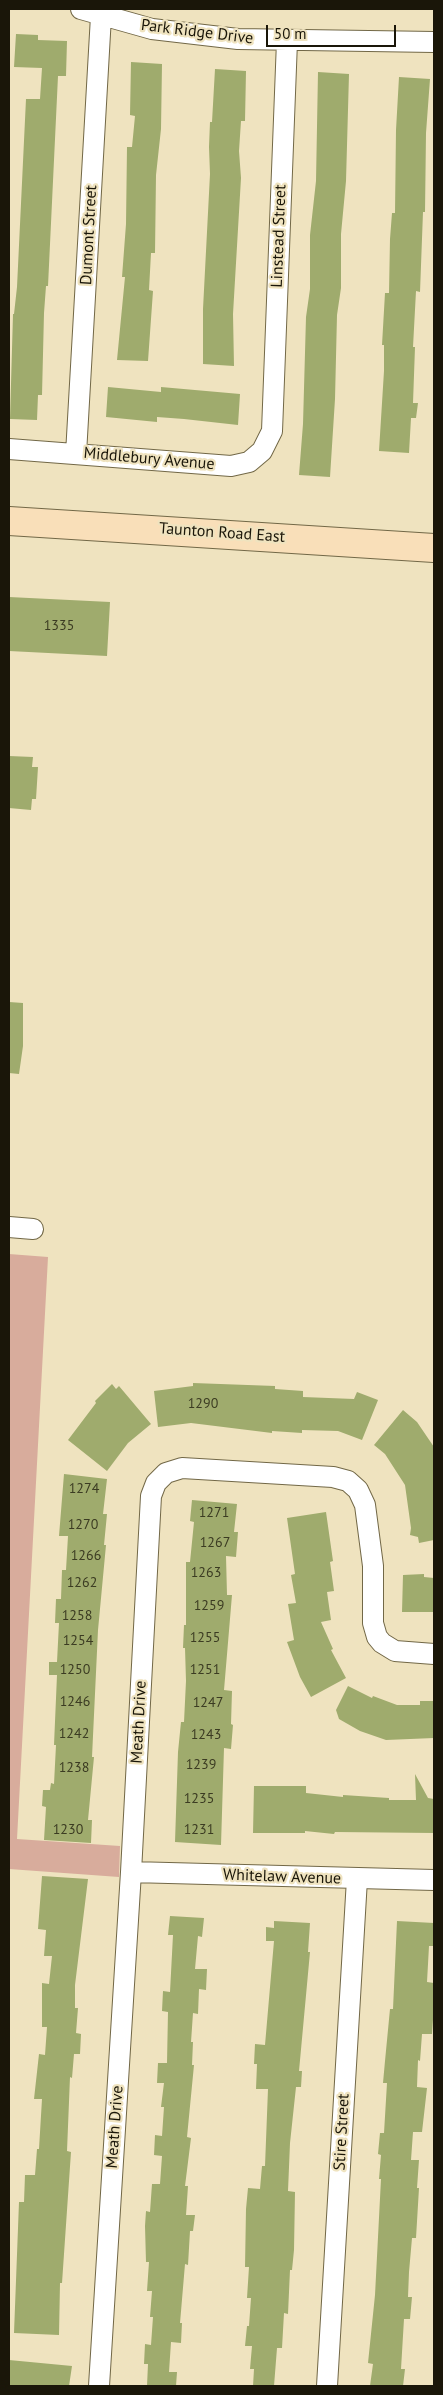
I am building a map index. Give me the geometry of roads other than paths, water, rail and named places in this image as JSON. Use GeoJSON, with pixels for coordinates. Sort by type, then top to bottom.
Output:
{"type":"FeatureCollection","features":[{"type":"Feature","properties":{"kind":"main road","name":"Taunton Road East"},"geometry":{"type":"LineString","coordinates":[[9,521],[434,548]]}},
{"type":"Feature","properties":{"kind":"street","name":"Park Ridge Drive"},"geometry":{"type":"LineString","coordinates":[[81,9],[152,29],[238,39],[434,42]]}},
{"type":"Feature","properties":{"kind":"street","name":"Dumont Street"},"geometry":{"type":"LineString","coordinates":[[76,454],[101,16]]}},
{"type":"Feature","properties":{"kind":"street","name":"Linstead Street"},"geometry":{"type":"LineString","coordinates":[[272,431],[287,41]]}},
{"type":"Feature","properties":{"kind":"street","name":"Middlebury Avenue"},"geometry":{"type":"LineString","coordinates":[[9,449],[231,466],[249,462],[262,451],[272,431]]}},
{"type":"Feature","properties":{"kind":"street"},"geometry":{"type":"LineString","coordinates":[[9,1227],[33,1229]]}},
{"type":"Feature","properties":{"kind":"street","name":"Meath Drive"},"geometry":{"type":"LineString","coordinates":[[98,2386],[131,1872],[151,1496],[156,1483],[166,1473],[182,1468],[305,1475],[341,1479],[354,1485],[363,1497],[367,1514],[373,1566],[373,1623],[377,1637],[382,1643],[395,1651],[434,1654]]}},
{"type":"Feature","properties":{"kind":"street","name":"Whitelaw Avenue"},"geometry":{"type":"LineString","coordinates":[[131,1872],[434,1880]]}},
{"type":"Feature","properties":{"kind":"street","name":"Stire Street"},"geometry":{"type":"LineString","coordinates":[[327,2386],[357,1879]]}}]}
